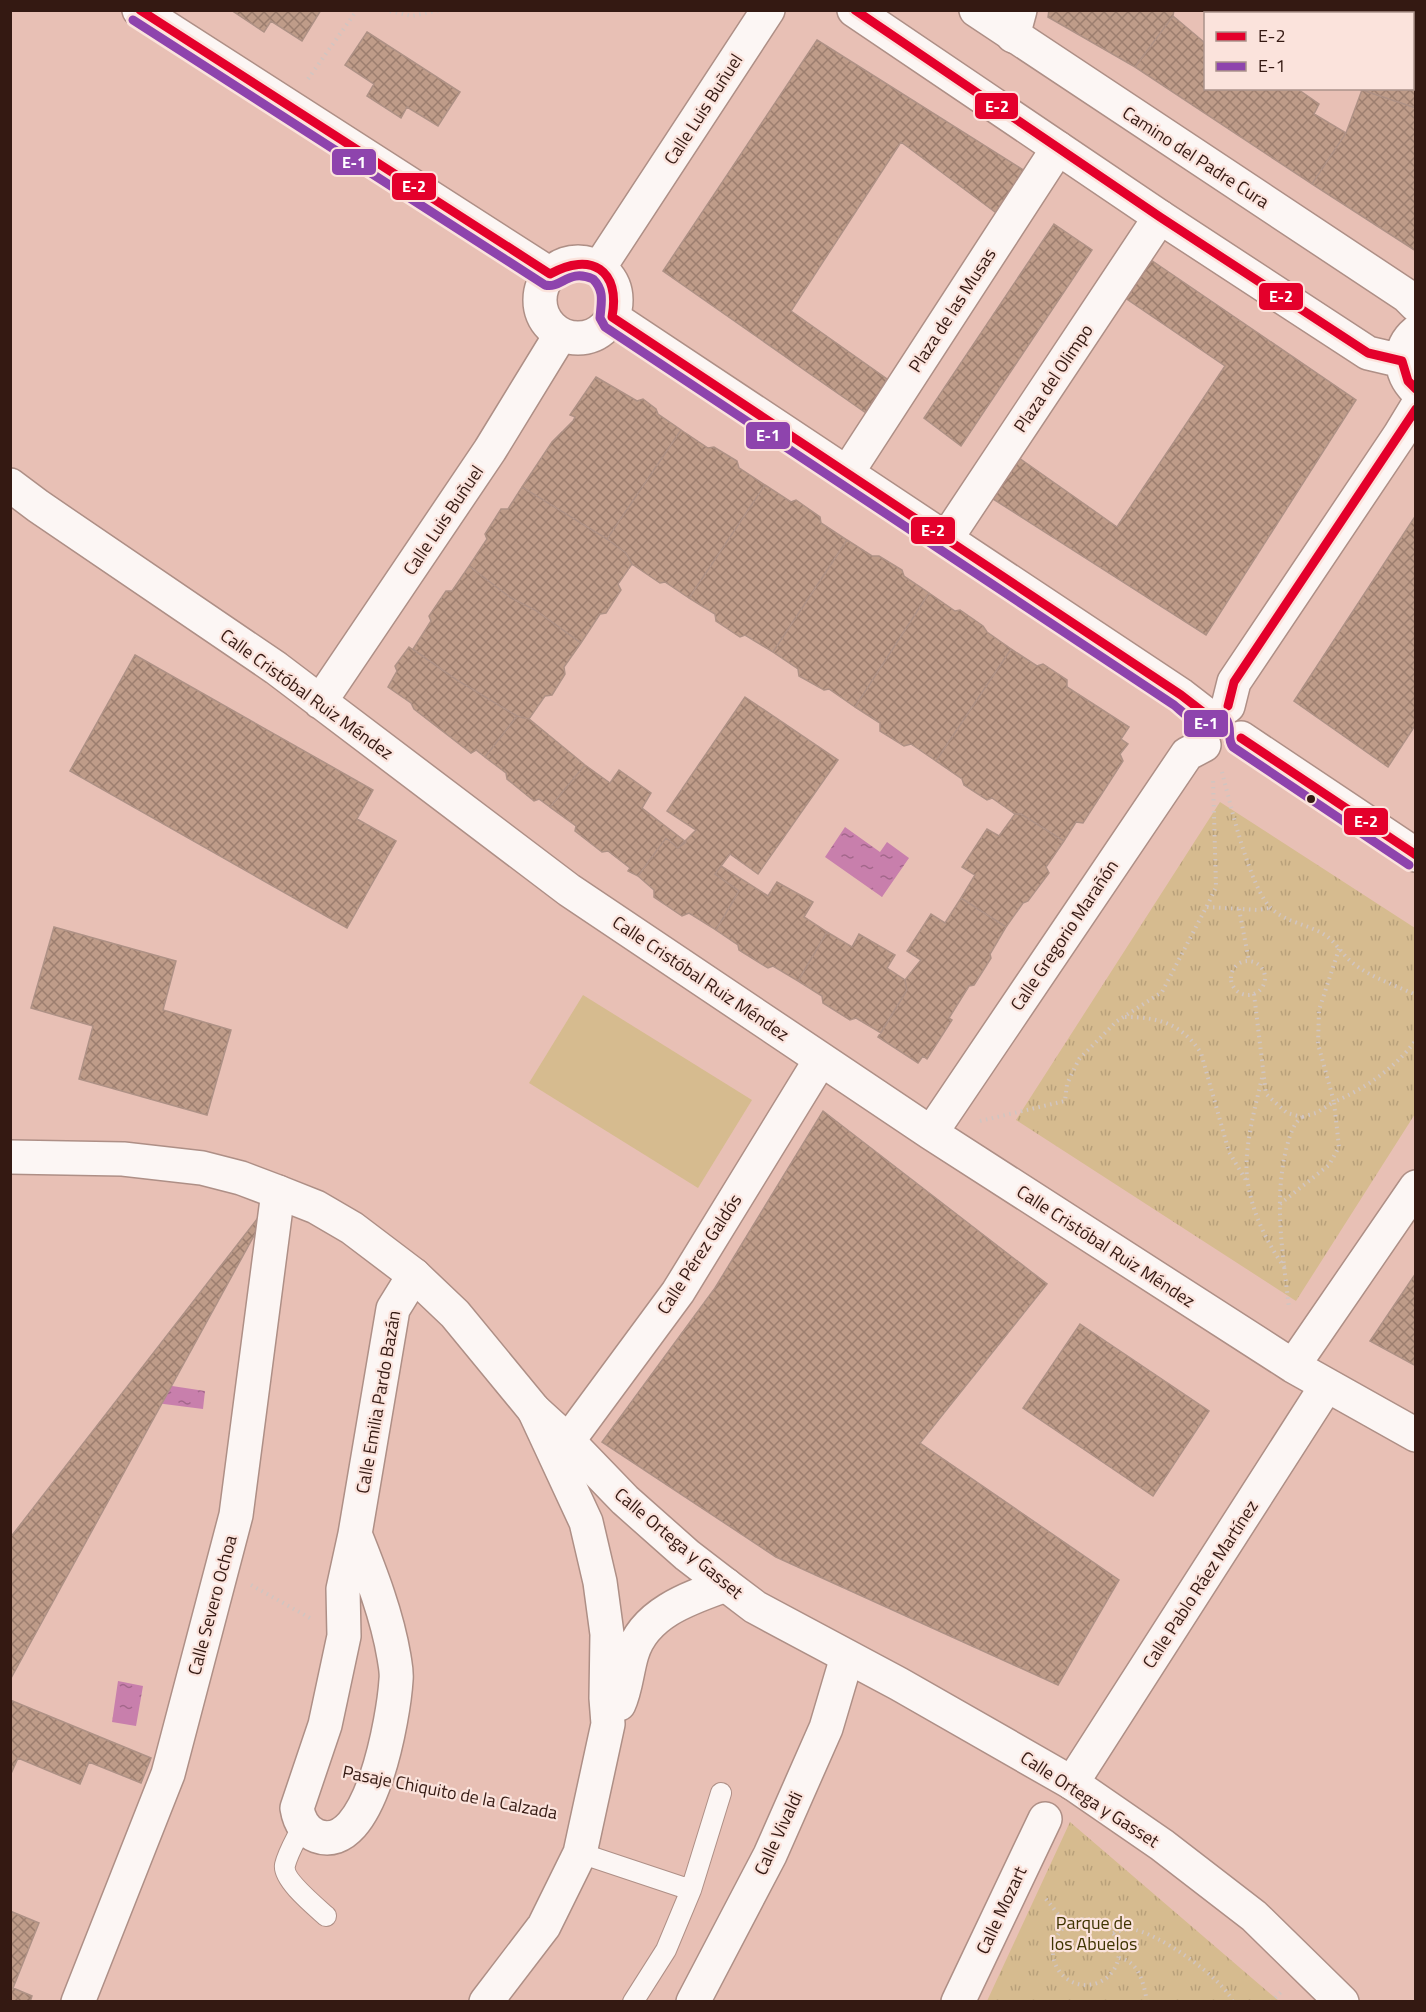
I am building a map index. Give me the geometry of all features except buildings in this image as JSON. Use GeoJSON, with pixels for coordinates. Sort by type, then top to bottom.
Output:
{"type":"FeatureCollection","features":[{"type":"Feature","properties":{"kind":"street"},"geometry":{"type":"LineString","coordinates":[[139,10],[550,274]]}},
{"type":"Feature","properties":{"kind":"street","name":"Calle Luis Buñuel"},"geometry":{"type":"LineString","coordinates":[[599,268],[768,10]]}},
{"type":"Feature","properties":{"kind":"street"},"geometry":{"type":"LineString","coordinates":[[854,10],[1160,217],[1368,353],[1402,361]]}},
{"type":"Feature","properties":{"kind":"street","name":"Camino del Padre Cura"},"geometry":{"type":"LineString","coordinates":[[976,10],[1017,23],[1407,296],[1416,305]]}},
{"type":"Feature","properties":{"kind":"street","name":"Plaza de las Musas"},"geometry":{"type":"LineString","coordinates":[[847,473],[1058,148]]}},
{"type":"Feature","properties":{"kind":"street","name":"Plaza del Olimpo"},"geometry":{"type":"LineString","coordinates":[[946,539],[1160,217]]}},
{"type":"Feature","properties":{"kind":"street"},"geometry":{"type":"LineString","coordinates":[[574,262],[587,263],[599,268],[613,285],[615,307],[612,316],[603,328],[590,336],[576,339],[561,334],[550,326],[542,314],[539,300],[542,286],[550,274],[560,266],[574,262]]}},
{"type":"Feature","properties":{"kind":"street"},"geometry":{"type":"LineString","coordinates":[[612,316],[1181,695],[1240,716],[1243,723],[1221,745],[1416,855]]}},
{"type":"Feature","properties":{"kind":"street"},"geometry":{"type":"LineString","coordinates":[[1416,332],[1404,348],[1402,361],[1408,381],[1416,390]]}},
{"type":"Feature","properties":{"kind":"street","name":"Calle Luis Buñuel"},"geometry":{"type":"LineString","coordinates":[[320,702],[490,450],[561,334]]}},
{"type":"Feature","properties":{"kind":"street"},"geometry":{"type":"LineString","coordinates":[[1216,709],[1416,408]]}},
{"type":"Feature","properties":{"kind":"street","name":"Calle Cristóbal Ruiz Méndez"},"geometry":{"type":"LineString","coordinates":[[10,485],[276,669],[569,890],[931,1133],[1293,1366],[1416,1435]]}},
{"type":"Feature","properties":{"kind":"street","name":"Calle Gregorio Marañón"},"geometry":{"type":"LineString","coordinates":[[931,1133],[1187,754],[1221,745]]}},
{"type":"Feature","properties":{"kind":"street","name":"Calle Pérez Galdós"},"geometry":{"type":"LineString","coordinates":[[568,1441],[678,1292],[821,1059]]}},
{"type":"Feature","properties":{"kind":"street","name":"Calle Ortega y Gasset"},"geometry":{"type":"LineString","coordinates":[[10,1156],[123,1159],[202,1168],[241,1178],[316,1207],[352,1228],[414,1275],[455,1314],[534,1410],[568,1441],[625,1500],[687,1555],[755,1607],[898,1684],[1072,1783],[1162,1845],[1254,1916],[1342,2001]]}},
{"type":"Feature","properties":{"kind":"street"},"geometry":{"type":"LineString","coordinates":[[1293,1366],[1416,1187]]}},
{"type":"Feature","properties":{"kind":"street","name":"Calle Severo Ochoa"},"geometry":{"type":"LineString","coordinates":[[78,2001],[168,1774],[236,1515],[278,1192]]}},
{"type":"Feature","properties":{"kind":"street","name":"Calle Emilia Pardo Bazán"},"geometry":{"type":"LineString","coordinates":[[303,1825],[298,1817],[297,1808],[325,1725],[344,1636],[343,1589],[355,1534],[393,1309],[414,1275]]}},
{"type":"Feature","properties":{"kind":"street","name":"Calle Pablo Ráez Martínez"},"geometry":{"type":"LineString","coordinates":[[1072,1783],[1327,1385]]}},
{"type":"Feature","properties":{"kind":"street"},"geometry":{"type":"LineString","coordinates":[[486,2001],[544,1926],[580,1853],[608,1724],[607,1634],[600,1582],[586,1522],[534,1410]]}},
{"type":"Feature","properties":{"kind":"street"},"geometry":{"type":"LineString","coordinates":[[303,1825],[309,1832],[326,1838],[336,1837],[351,1827],[378,1776],[391,1717],[397,1678],[391,1637],[355,1534]]}},
{"type":"Feature","properties":{"kind":"street"},"geometry":{"type":"LineString","coordinates":[[608,1724],[621,1702],[632,1651],[645,1628],[678,1604],[726,1585]]}},
{"type":"Feature","properties":{"kind":"street"},"geometry":{"type":"LineString","coordinates":[[344,1636],[372,1643],[383,1653],[397,1678]]}},
{"type":"Feature","properties":{"kind":"street","name":"Calle Vivaldi"},"geometry":{"type":"LineString","coordinates":[[693,2001],[770,1855],[826,1728],[847,1658]]}},
{"type":"Feature","properties":{"kind":"street","name":"Calle Mozart"},"geometry":{"type":"LineString","coordinates":[[958,2001],[1045,1819]]}},
{"type":"Feature","properties":{"kind":"lane"},"geometry":{"type":"LineString","coordinates":[[633,2001],[666,1950],[692,1890],[721,1793]]}},
{"type":"Feature","properties":{"kind":"lane"},"geometry":{"type":"LineString","coordinates":[[303,1825],[286,1862],[285,1871],[289,1879],[326,1916]]}},
{"type":"Feature","properties":{"kind":"lane"},"geometry":{"type":"LineString","coordinates":[[580,1853],[692,1890]]}},
{"type":"Feature","properties":{"kind":"path"},"geometry":{"type":"LineString","coordinates":[[289,106],[357,10]]}},
{"type":"Feature","properties":{"kind":"path"},"geometry":{"type":"LineString","coordinates":[[384,10],[412,16],[440,10]]}},
{"type":"Feature","properties":{"kind":"path"},"geometry":{"type":"LineString","coordinates":[[931,1133],[1065,1101],[1067,1084],[1079,1059],[1095,1041],[1124,1017],[1162,992],[1216,887],[1213,764],[1221,745]]}},
{"type":"Feature","properties":{"kind":"path"},"geometry":{"type":"LineString","coordinates":[[1221,745],[1242,846],[1258,887],[1270,908],[1288,920],[1321,932],[1352,962],[1369,974],[1416,995]]}},
{"type":"Feature","properties":{"kind":"path"},"geometry":{"type":"LineString","coordinates":[[1207,907],[1258,910],[1270,908]]}},
{"type":"Feature","properties":{"kind":"path"},"geometry":{"type":"LineString","coordinates":[[1239,909],[1249,961]]}},
{"type":"Feature","properties":{"kind":"path"},"geometry":{"type":"LineString","coordinates":[[1280,1204],[1329,1165],[1339,1147],[1334,1102],[1318,1044],[1319,1010],[1339,948]]}},
{"type":"Feature","properties":{"kind":"path"},"geometry":{"type":"LineString","coordinates":[[1249,961],[1261,967],[1265,978],[1262,987],[1254,994],[1247,995],[1234,989],[1230,978],[1233,968],[1238,963],[1249,961]]}},
{"type":"Feature","properties":{"kind":"path"},"geometry":{"type":"LineString","coordinates":[[1254,994],[1266,1094],[1287,1113],[1302,1117]]}},
{"type":"Feature","properties":{"kind":"path"},"geometry":{"type":"LineString","coordinates":[[1124,1017],[1149,1017],[1179,1028],[1192,1040],[1201,1053],[1229,1152],[1247,1182],[1256,1214],[1271,1250],[1285,1268]]}},
{"type":"Feature","properties":{"kind":"path"},"geometry":{"type":"LineString","coordinates":[[1290,1313],[1280,1204],[1282,1165],[1295,1123],[1302,1117],[1316,1113],[1379,1077],[1405,1054],[1416,1040]]}},
{"type":"Feature","properties":{"kind":"path"},"geometry":{"type":"LineString","coordinates":[[1247,1182],[1248,1146],[1264,1070]]}},
{"type":"Feature","properties":{"kind":"path"},"geometry":{"type":"LineString","coordinates":[[222,1568],[344,1636]]}},
{"type":"Feature","properties":{"kind":"path","name":"Pasaje Chiquito de la Calzada"},"geometry":{"type":"LineString","coordinates":[[378,1776],[588,1820]]}},
{"type":"Feature","properties":{"kind":"path"},"geometry":{"type":"LineString","coordinates":[[1078,1919],[1091,1919],[1104,1924],[1113,1933],[1119,1945],[1119,1958],[1114,1970],[1105,1980],[1093,1985],[1079,1985],[1067,1980],[1058,1971],[1053,1959],[1052,1946],[1057,1934],[1066,1924],[1078,1919]]}},
{"type":"Feature","properties":{"kind":"path"},"geometry":{"type":"LineString","coordinates":[[1113,1933],[1129,1929],[1145,1933],[1161,1941],[1208,1972],[1233,2001]]}},
{"type":"Feature","properties":{"kind":"path"},"geometry":{"type":"LineString","coordinates":[[1119,1958],[1129,1960],[1133,1964],[1142,1979],[1147,2001]]}},
{"type":"Feature","properties":{"kind":"green space"},"geometry":{"type":"Polygon","coordinates":[[[1220,802],[1415,928],[1415,1114],[1296,1301],[1016,1120],[1220,802]]]}},
{"type":"Feature","properties":{"kind":"green space"},"geometry":{"type":"Polygon","coordinates":[[[583,995],[752,1100],[698,1188],[529,1083],[583,995]]]}},
{"type":"Feature","properties":{"kind":"green space","name":"Parque de los Abuelos"},"geometry":{"type":"Polygon","coordinates":[[[1070,1822],[1267,1991],[1279,2001],[987,2001],[1070,1822]]]}},
{"type":"Feature","properties":{"kind":"water"},"geometry":{"type":"Polygon","coordinates":[[[845,827],[880,852],[887,842],[909,858],[882,897],[825,857],[845,827]]]}},
{"type":"Feature","properties":{"kind":"water"},"geometry":{"type":"Polygon","coordinates":[[[159,1384],[205,1391],[203,1409],[156,1403],[159,1384]]]}},
{"type":"Feature","properties":{"kind":"water"},"geometry":{"type":"Polygon","coordinates":[[[118,1681],[143,1686],[136,1726],[112,1722],[118,1681]]]}},
{"type":"Feature","properties":{"kind":"transit line","name":"E-2"},"geometry":{"type":"LineString","coordinates":[[140,10],[550,274],[578,264],[600,269],[612,287],[614,301],[612,317],[1181,695],[1203,712]]}},
{"type":"Feature","properties":{"kind":"transit line","name":"E-2"},"geometry":{"type":"LineString","coordinates":[[855,10],[1160,217],[1368,353],[1402,361],[1408,381],[1416,389]]}},
{"type":"Feature","properties":{"kind":"transit line","name":"E-1"},"geometry":{"type":"LineString","coordinates":[[133,20],[545,285],[556,284],[577,276],[593,279],[601,293],[600,318],[605,327],[1174,705],[1194,721],[1203,724],[1218,718],[1226,719],[1233,747],[1409,865]]}},
{"type":"Feature","properties":{"kind":"transit line","name":"E-2"},"geometry":{"type":"LineString","coordinates":[[1228,706],[1234,682],[1416,409]]}},
{"type":"Feature","properties":{"kind":"transit line","name":"E-2"},"geometry":{"type":"LineString","coordinates":[[1241,738],[1416,855]]}}]}
